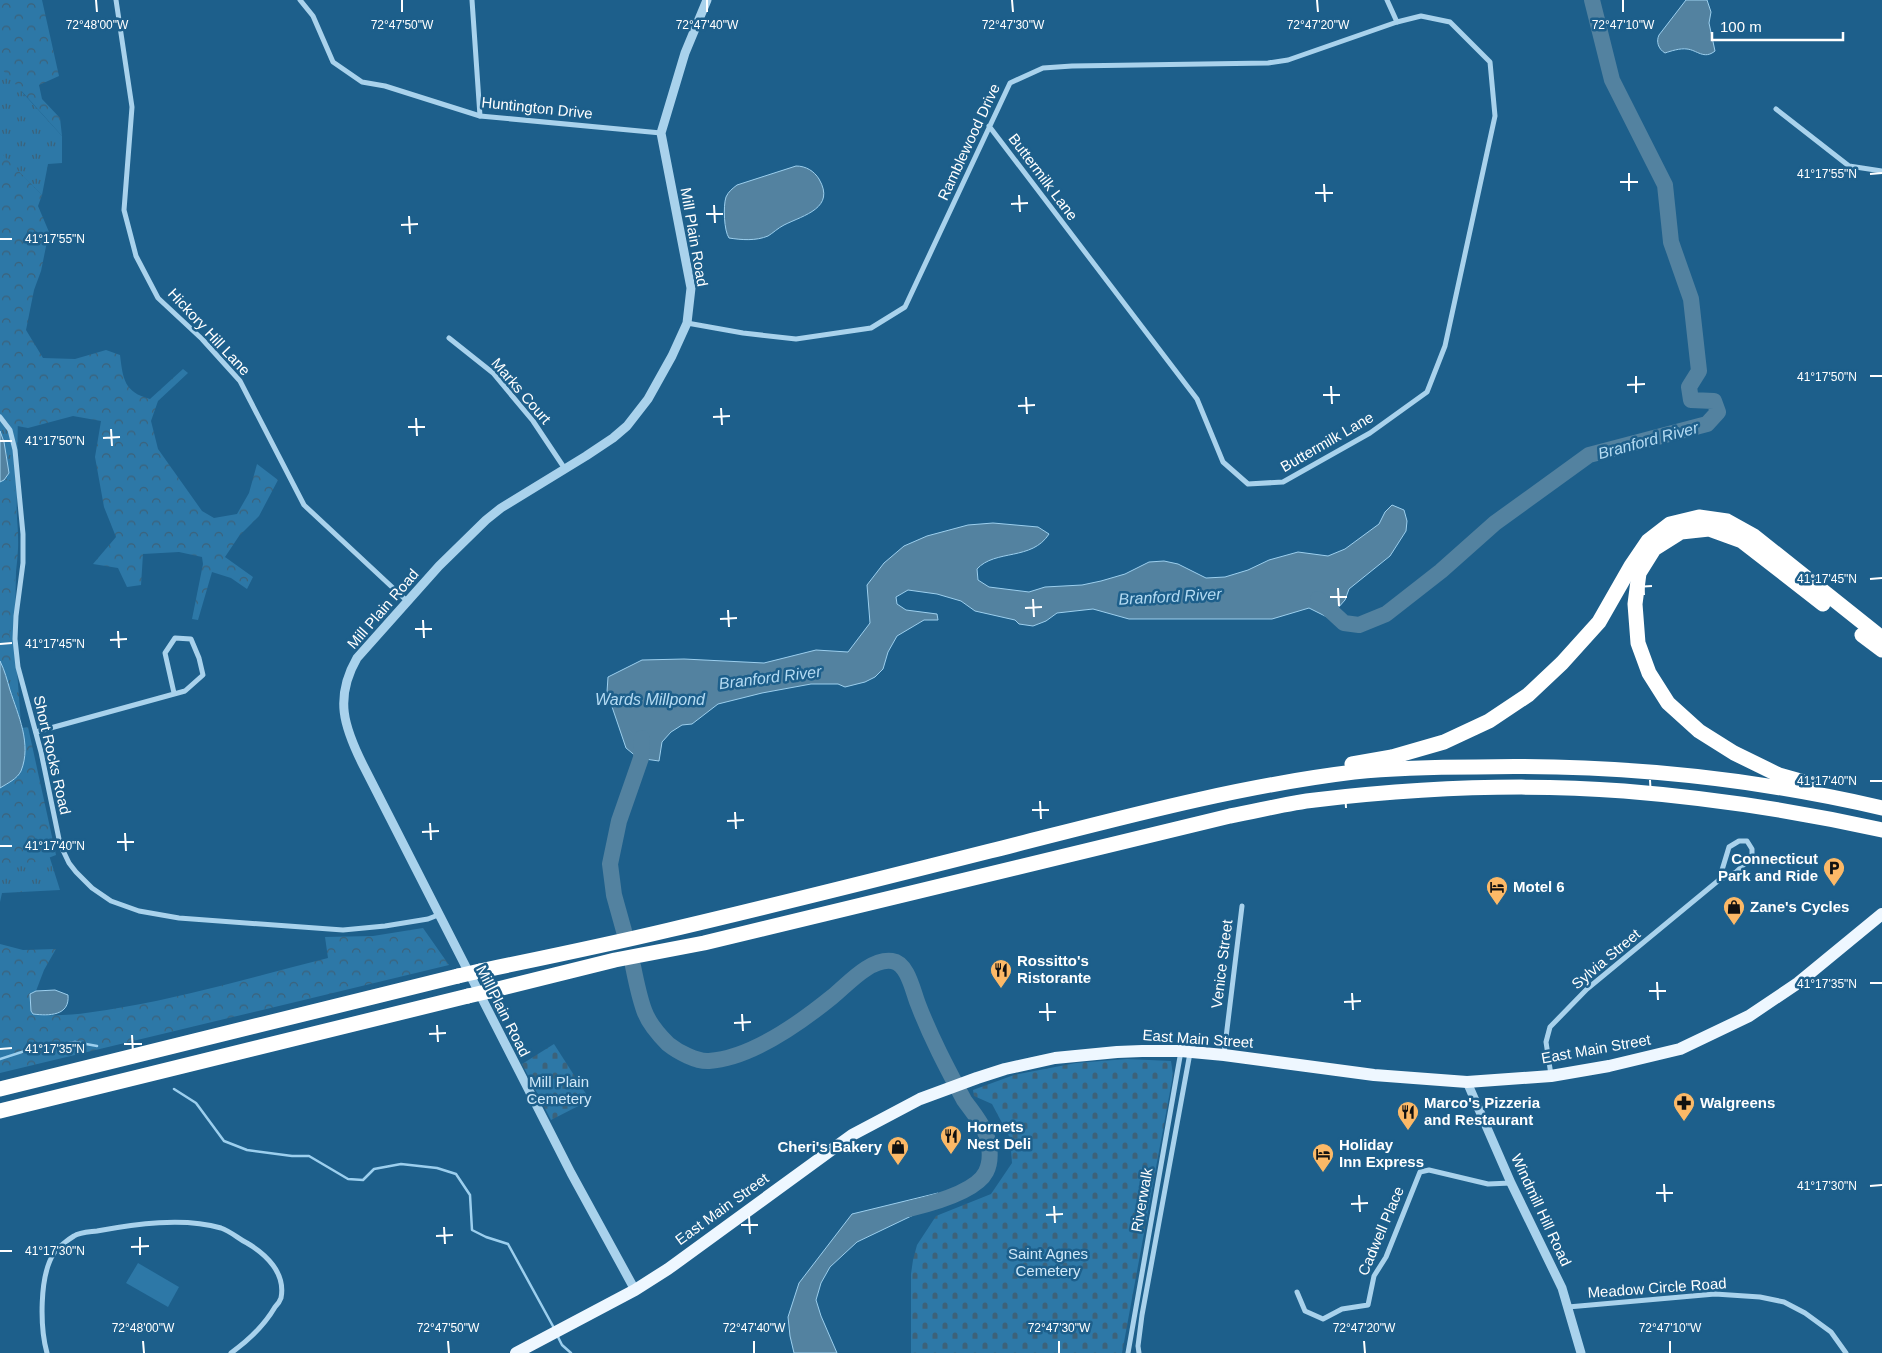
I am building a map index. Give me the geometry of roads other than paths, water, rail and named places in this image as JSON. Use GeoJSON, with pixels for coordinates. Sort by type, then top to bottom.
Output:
{"type":"FeatureCollection","features":[{"type":"Feature","properties":{"kind":"highway"},"geometry":{"type":"LineString","coordinates":[[0,1089],[458,976],[676,929],[1301,773],[1392,757],[1444,742],[1489,722],[1528,695],[1568,656],[1598,622],[1648,541],[1670,524],[1699,517],[1727,521],[1754,536],[1882,638]]}},
{"type":"Feature","properties":{"kind":"highway"},"geometry":{"type":"LineString","coordinates":[[1882,650],[1742,541],[1710,529],[1681,532],[1654,549],[1639,573],[1635,604],[1638,643],[1649,673],[1668,703],[1698,731],[1734,753],[1779,775],[1882,806]]}},
{"type":"Feature","properties":{"kind":"highway"},"geometry":{"type":"LineString","coordinates":[[1222,794],[1357,772],[1435,767],[1506,766],[1588,768],[1683,775],[1745,782],[1882,806]]}},
{"type":"Feature","properties":{"kind":"highway"},"geometry":{"type":"LineString","coordinates":[[0,1112],[615,960],[714,941],[1230,816],[1313,800],[1452,789],[1540,787],[1615,790],[1734,803],[1818,816],[1882,830]]}},
{"type":"Feature","properties":{"kind":"main road","name":"East Main Street"},"geometry":{"type":"LineString","coordinates":[[516,1353],[635,1290],[668,1269],[836,1145],[877,1120],[942,1090],[977,1078],[1035,1062],[1086,1054],[1126,1051],[1186,1051],[1372,1074],[1467,1082],[1551,1076],[1609,1066],[1680,1049],[1749,1016],[1798,983],[1882,914]]}},
{"type":"Feature","properties":{"kind":"street","name":"Hickory Hill Lane"},"geometry":{"type":"LineString","coordinates":[[116,0],[132,107],[124,210],[136,256],[158,298],[202,340],[240,381],[304,505],[407,601]]}},
{"type":"Feature","properties":{"kind":"street","name":"Huntington Drive"},"geometry":{"type":"LineString","coordinates":[[300,0],[313,16],[334,62],[362,82],[384,86],[480,116],[661,133]]}},
{"type":"Feature","properties":{"kind":"street"},"geometry":{"type":"LineString","coordinates":[[472,0],[480,116]]}},
{"type":"Feature","properties":{"kind":"street","name":"Mill Plain Road"},"geometry":{"type":"LineString","coordinates":[[635,1290],[571,1173],[438,915],[352,742],[343,708],[346,683],[350,670],[357,658],[407,601],[486,520],[501,508],[613,438],[635,418],[672,356],[686,322],[691,288],[661,133],[685,53],[707,0]]}},
{"type":"Feature","properties":{"kind":"street"},"geometry":{"type":"LineString","coordinates":[[1388,0],[1397,22]]}},
{"type":"Feature","properties":{"kind":"street","name":"Ramblewood Drive"},"geometry":{"type":"LineString","coordinates":[[686,322],[796,339],[871,328],[905,308],[1010,83],[1042,68],[1268,63],[1288,60],[1397,22],[1421,16],[1450,22]]}},
{"type":"Feature","properties":{"kind":"street","name":"Buttermilk Lane"},"geometry":{"type":"LineString","coordinates":[[989,126],[1197,399],[1223,462],[1248,484],[1283,482],[1370,433],[1427,392],[1445,346],[1495,116],[1490,62],[1450,22]]}},
{"type":"Feature","properties":{"kind":"street"},"geometry":{"type":"LineString","coordinates":[[1776,109],[1849,166],[1882,172]]}},
{"type":"Feature","properties":{"kind":"street","name":"Marks Court"},"geometry":{"type":"LineString","coordinates":[[450,338],[493,374],[533,420],[565,469]]}},
{"type":"Feature","properties":{"kind":"street","name":"Short Rocks Road"},"geometry":{"type":"LineString","coordinates":[[0,417],[10,430],[16,460],[24,546],[16,616],[16,651],[22,684],[36,732],[56,829],[65,856],[76,872],[92,888],[111,901],[139,911],[179,918],[323,930],[363,929],[428,919],[438,915]]}},
{"type":"Feature","properties":{"kind":"street"},"geometry":{"type":"LineString","coordinates":[[36,732],[174,693],[184,690],[203,675],[199,658],[191,639],[175,638],[165,653],[174,693]]}},
{"type":"Feature","properties":{"kind":"street","name":"Sylvia Street"},"geometry":{"type":"LineString","coordinates":[[1551,1076],[1546,1042],[1550,1027],[1587,989],[1719,880],[1736,872],[1752,856],[1752,849],[1747,841],[1739,841],[1729,847],[1719,880]]}},
{"type":"Feature","properties":{"kind":"street","name":"Venice Street"},"geometry":{"type":"LineString","coordinates":[[1224,1055],[1242,906]]}},
{"type":"Feature","properties":{"kind":"street","name":"Riverwalk"},"geometry":{"type":"LineString","coordinates":[[1128,1353],[1186,1051]]}},
{"type":"Feature","properties":{"kind":"street","name":"Riverwalk"},"geometry":{"type":"LineString","coordinates":[[1139,1353],[1138,1346],[1142,1316],[1186,1051]]}},
{"type":"Feature","properties":{"kind":"street","name":"Windmill Hill Road"},"geometry":{"type":"LineString","coordinates":[[1467,1082],[1511,1183],[1562,1288],[1581,1353]]}},
{"type":"Feature","properties":{"kind":"street","name":"Cadwell Place"},"geometry":{"type":"LineString","coordinates":[[1297,1292],[1305,1311],[1323,1319],[1342,1309],[1368,1305],[1374,1276],[1386,1257],[1420,1172],[1429,1170],[1488,1184],[1511,1183]]}},
{"type":"Feature","properties":{"kind":"street"},"geometry":{"type":"LineString","coordinates":[[47,1353],[42,1308],[46,1276],[54,1252],[75,1235],[137,1224],[190,1224],[222,1229],[266,1256],[274,1266],[278,1276],[281,1298],[265,1325],[231,1353]]}},
{"type":"Feature","properties":{"kind":"street","name":"Meadow Circle Road"},"geometry":{"type":"LineString","coordinates":[[1568,1307],[1715,1294],[1760,1297],[1784,1302],[1805,1313],[1831,1332],[1846,1353]]}},
{"type":"Feature","properties":{"kind":"water"},"geometry":{"type":"Polygon","coordinates":[[[1686,0],[1707,0],[1711,12],[1709,23],[1715,51],[1711,54],[1704,55],[1684,49],[1665,53],[1659,47],[1659,35],[1686,0]]]}},
{"type":"Feature","properties":{"kind":"water"},"geometry":{"type":"Polygon","coordinates":[[[796,166],[809,170],[819,179],[824,197],[821,204],[808,214],[782,226],[768,236],[749,240],[729,238],[724,212],[726,197],[729,192],[737,185],[796,166]]]}},
{"type":"Feature","properties":{"kind":"water"},"geometry":{"type":"Polygon","coordinates":[[[0,431],[4,442],[9,473],[0,482],[0,431]]]}},
{"type":"Feature","properties":{"kind":"water","name":"Wards Millpond"},"geometry":{"type":"Polygon","coordinates":[[[1392,505],[1404,510],[1407,521],[1406,531],[1390,556],[1349,589],[1345,600],[1329,618],[1309,608],[1272,619],[1129,619],[1093,609],[1057,613],[1046,621],[1033,626],[1019,624],[1015,620],[975,611],[961,601],[937,594],[908,590],[896,597],[897,604],[906,610],[937,614],[938,620],[924,620],[897,636],[888,652],[883,669],[875,677],[865,682],[845,687],[838,684],[811,684],[762,693],[718,704],[692,724],[682,725],[671,732],[662,742],[659,761],[638,758],[626,748],[607,692],[608,677],[642,660],[684,659],[764,663],[816,650],[848,652],[870,623],[867,585],[884,563],[904,546],[927,536],[968,525],[993,523],[1038,527],[1049,534],[1033,548],[993,559],[977,569],[978,580],[989,587],[1029,592],[1045,587],[1082,585],[1101,581],[1125,574],[1149,562],[1164,561],[1178,564],[1206,578],[1225,577],[1248,570],[1269,560],[1298,552],[1328,556],[1345,549],[1379,524],[1385,512],[1392,505]]]}},
{"type":"Feature","properties":{"kind":"water"},"geometry":{"type":"Polygon","coordinates":[[[0,661],[20,719],[25,750],[21,771],[12,781],[0,788],[0,661]]]}},
{"type":"Feature","properties":{"kind":"water"},"geometry":{"type":"Polygon","coordinates":[[[55,990],[68,995],[66,1007],[57,1013],[46,1015],[33,1014],[31,1011],[30,994],[36,991],[55,990]]]}},
{"type":"Feature","properties":{"kind":"water"},"geometry":{"type":"Polygon","coordinates":[[[938,1193],[926,1209],[857,1242],[830,1267],[821,1283],[816,1300],[837,1353],[794,1353],[788,1317],[799,1283],[852,1214],[938,1193]]]}},
{"type":"Feature","properties":{"kind":"waterway","name":"Branford River"},"geometry":{"type":"LineString","coordinates":[[1318,599],[1344,623],[1359,625],[1386,614],[1441,571],[1495,523],[1589,455],[1707,424],[1718,412],[1714,401],[1691,400],[1689,387],[1699,371],[1691,299],[1671,242],[1665,185],[1612,80],[1592,0]]}},
{"type":"Feature","properties":{"kind":"waterway","name":"Branford River"},"geometry":{"type":"LineString","coordinates":[[624,931],[614,895],[610,864],[619,821],[641,758],[642,738]]}},
{"type":"Feature","properties":{"kind":"waterway","name":"Branford River"},"geometry":{"type":"LineString","coordinates":[[633,966],[644,1010],[658,1032],[668,1044],[682,1053],[699,1060],[709,1061],[741,1053],[774,1038],[805,1018],[867,968],[884,961],[898,963],[906,972],[923,1017],[945,1065],[964,1100],[983,1128],[990,1152],[986,1172],[973,1186],[952,1196],[909,1209]]}},
{"type":"Feature","properties":{"kind":"waterway"},"geometry":{"type":"LineString","coordinates":[[0,1059],[31,1049],[75,1042],[97,1046]]}},
{"type":"Feature","properties":{"kind":"waterway"},"geometry":{"type":"LineString","coordinates":[[174,1089],[196,1103],[224,1141],[247,1150],[292,1156],[309,1156],[348,1179],[363,1180],[374,1169],[401,1164],[437,1168],[456,1174],[470,1195],[472,1230],[508,1244],[554,1328]]}},
{"type":"Feature","properties":{"kind":"waterway"},"geometry":{"type":"LineString","coordinates":[[557,1335],[562,1345],[571,1353]]}},
{"type":"Feature","properties":{"kind":"place","name":"Connecticut Park and Ride"},"geometry":{"type":"Point","coordinates":[1834,887]}},
{"type":"Feature","properties":{"kind":"place","name":"Motel 6"},"geometry":{"type":"Point","coordinates":[1497,906]}},
{"type":"Feature","properties":{"kind":"place","name":"Zane's Cycles"},"geometry":{"type":"Point","coordinates":[1734,926]}},
{"type":"Feature","properties":{"kind":"place","name":"Rossitto's Ristorante"},"geometry":{"type":"Point","coordinates":[1001,989]}},
{"type":"Feature","properties":{"kind":"place","name":"Walgreens"},"geometry":{"type":"Point","coordinates":[1684,1122]}},
{"type":"Feature","properties":{"kind":"place","name":"Marco's Pizzeria and Restaurant"},"geometry":{"type":"Point","coordinates":[1408,1131]}},
{"type":"Feature","properties":{"kind":"place","name":"Hornets Nest Deli"},"geometry":{"type":"Point","coordinates":[951,1155]}},
{"type":"Feature","properties":{"kind":"place","name":"Cheri's Bakery"},"geometry":{"type":"Point","coordinates":[898,1166]}},
{"type":"Feature","properties":{"kind":"place","name":"Holiday Inn Express"},"geometry":{"type":"Point","coordinates":[1323,1173]}},
{"type":"Feature","properties":{"kind":"park label","name":"Mill Plain Cemetery"},"geometry":{"type":"Point","coordinates":[559,1090]}},
{"type":"Feature","properties":{"kind":"park label","name":"Saint Agnes Cemetery"},"geometry":{"type":"Point","coordinates":[1048,1262]}}]}
